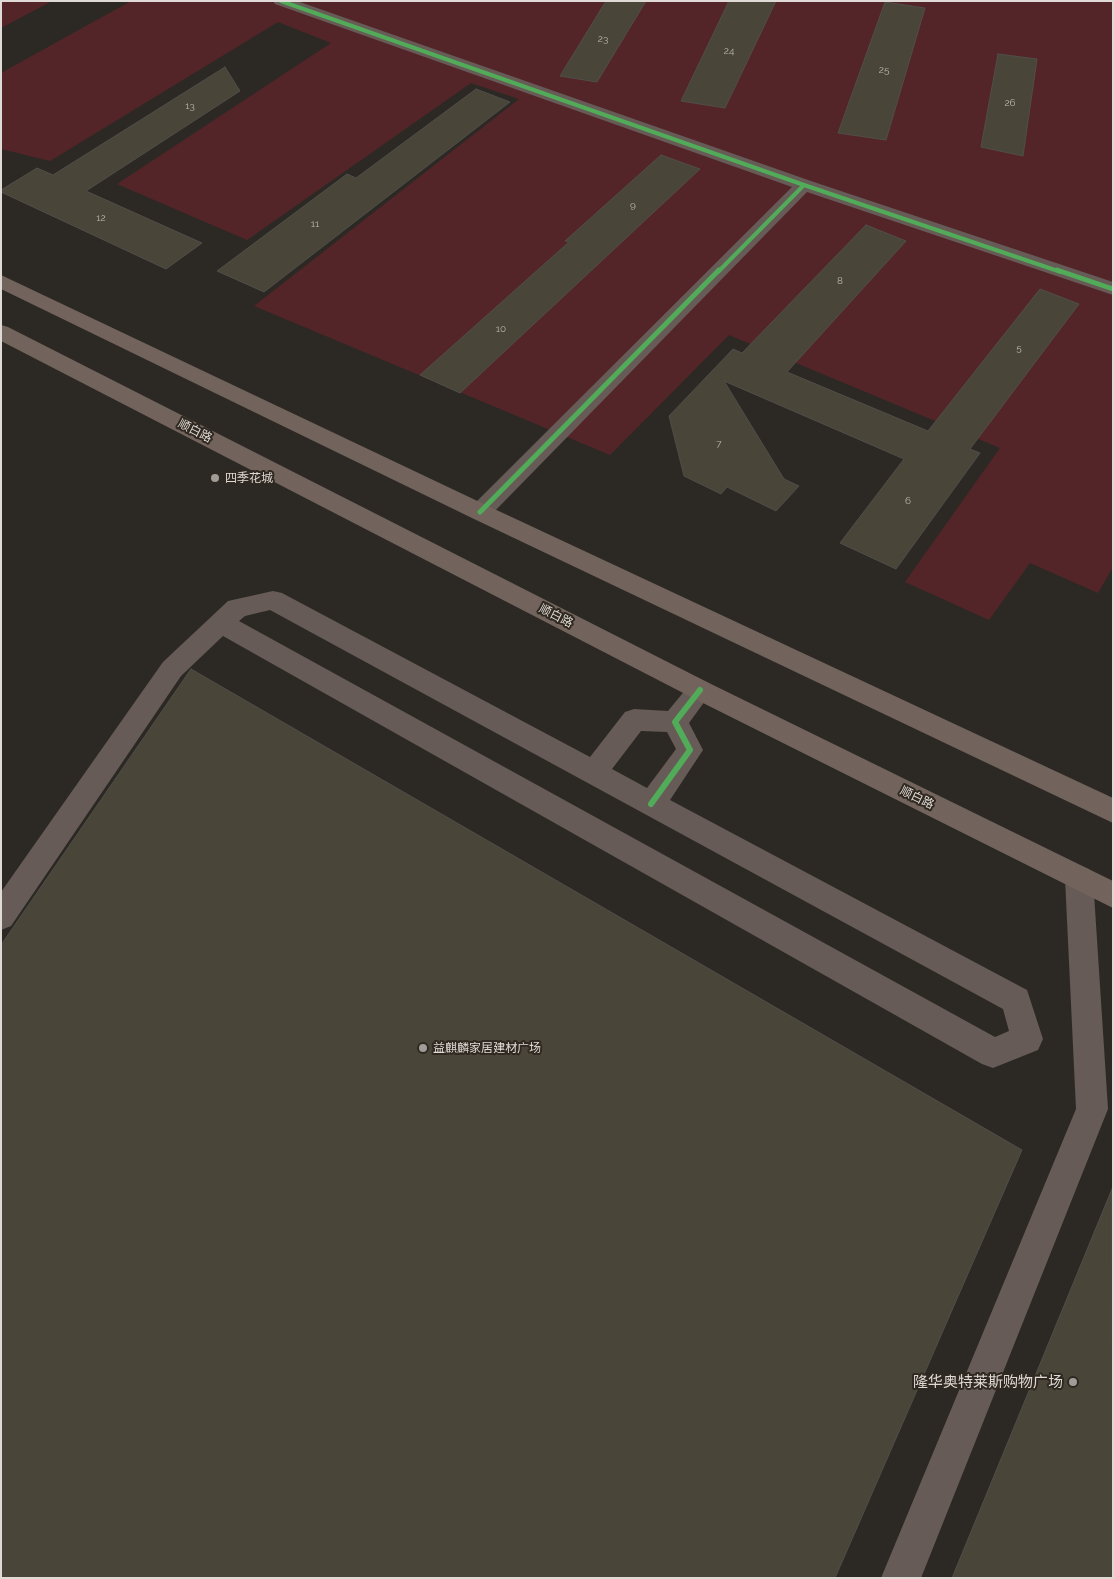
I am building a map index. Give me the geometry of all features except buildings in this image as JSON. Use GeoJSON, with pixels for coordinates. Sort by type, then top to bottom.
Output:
{"type":"FeatureCollection","features":[{"type":"Feature","properties":{"kind":"main road"},"geometry":{"type":"LineString","coordinates":[[1,281],[480,512],[1113,811]]}},
{"type":"Feature","properties":{"kind":"main road","name":"顺白路"},"geometry":{"type":"LineString","coordinates":[[1,332],[700,690],[1113,894]]}},
{"type":"Feature","properties":{"kind":"street"},"geometry":{"type":"LineString","coordinates":[[281,1],[804,185],[1113,290]]}},
{"type":"Feature","properties":{"kind":"street"},"geometry":{"type":"LineString","coordinates":[[480,512],[804,185]]}},
{"type":"Feature","properties":{"kind":"street"},"geometry":{"type":"LineString","coordinates":[[1,917],[172,669],[221,623],[238,608],[273,600],[1016,1000],[1027,1039],[993,1053],[221,623]]}},
{"type":"Feature","properties":{"kind":"street"},"geometry":{"type":"LineString","coordinates":[[675,722],[700,690]]}},
{"type":"Feature","properties":{"kind":"street"},"geometry":{"type":"LineString","coordinates":[[594,773],[634,720],[675,722]]}},
{"type":"Feature","properties":{"kind":"street"},"geometry":{"type":"LineString","coordinates":[[651,804],[690,750],[675,722]]}},
{"type":"Feature","properties":{"kind":"street"},"geometry":{"type":"LineString","coordinates":[[901,1578],[1092,1109],[1079,878]]}},
{"type":"Feature","properties":{"kind":"shaded area"},"geometry":{"type":"Polygon","coordinates":[[[1,1],[52,1],[1,28],[1,1]]]}},
{"type":"Feature","properties":{"kind":"shaded area"},"geometry":{"type":"Polygon","coordinates":[[[131,1],[1113,1],[1113,567],[1098,593],[1030,563],[989,620],[905,582],[1000,448],[729,335],[610,455],[254,306],[519,99],[471,83],[247,240],[117,184],[331,43],[278,22],[50,161],[1,149],[1,73],[131,1]]]}},
{"type":"Feature","properties":{"kind":"cycle path"},"geometry":{"type":"LineString","coordinates":[[281,1],[804,185],[1113,289]]}},
{"type":"Feature","properties":{"kind":"cycle path"},"geometry":{"type":"LineString","coordinates":[[480,512],[804,185]]}},
{"type":"Feature","properties":{"kind":"cycle path"},"geometry":{"type":"LineString","coordinates":[[651,804],[690,750],[675,722],[700,690]]}},
{"type":"Feature","properties":{"kind":"place","name":"四季花城"},"geometry":{"type":"Point","coordinates":[215,478]}},
{"type":"Feature","properties":{"kind":"place","name":"益麒麟家居建材广场"},"geometry":{"type":"Point","coordinates":[423,1048]}},
{"type":"Feature","properties":{"kind":"place","name":"隆华奥特莱斯购物广场"},"geometry":{"type":"Point","coordinates":[1073,1382]}}]}
